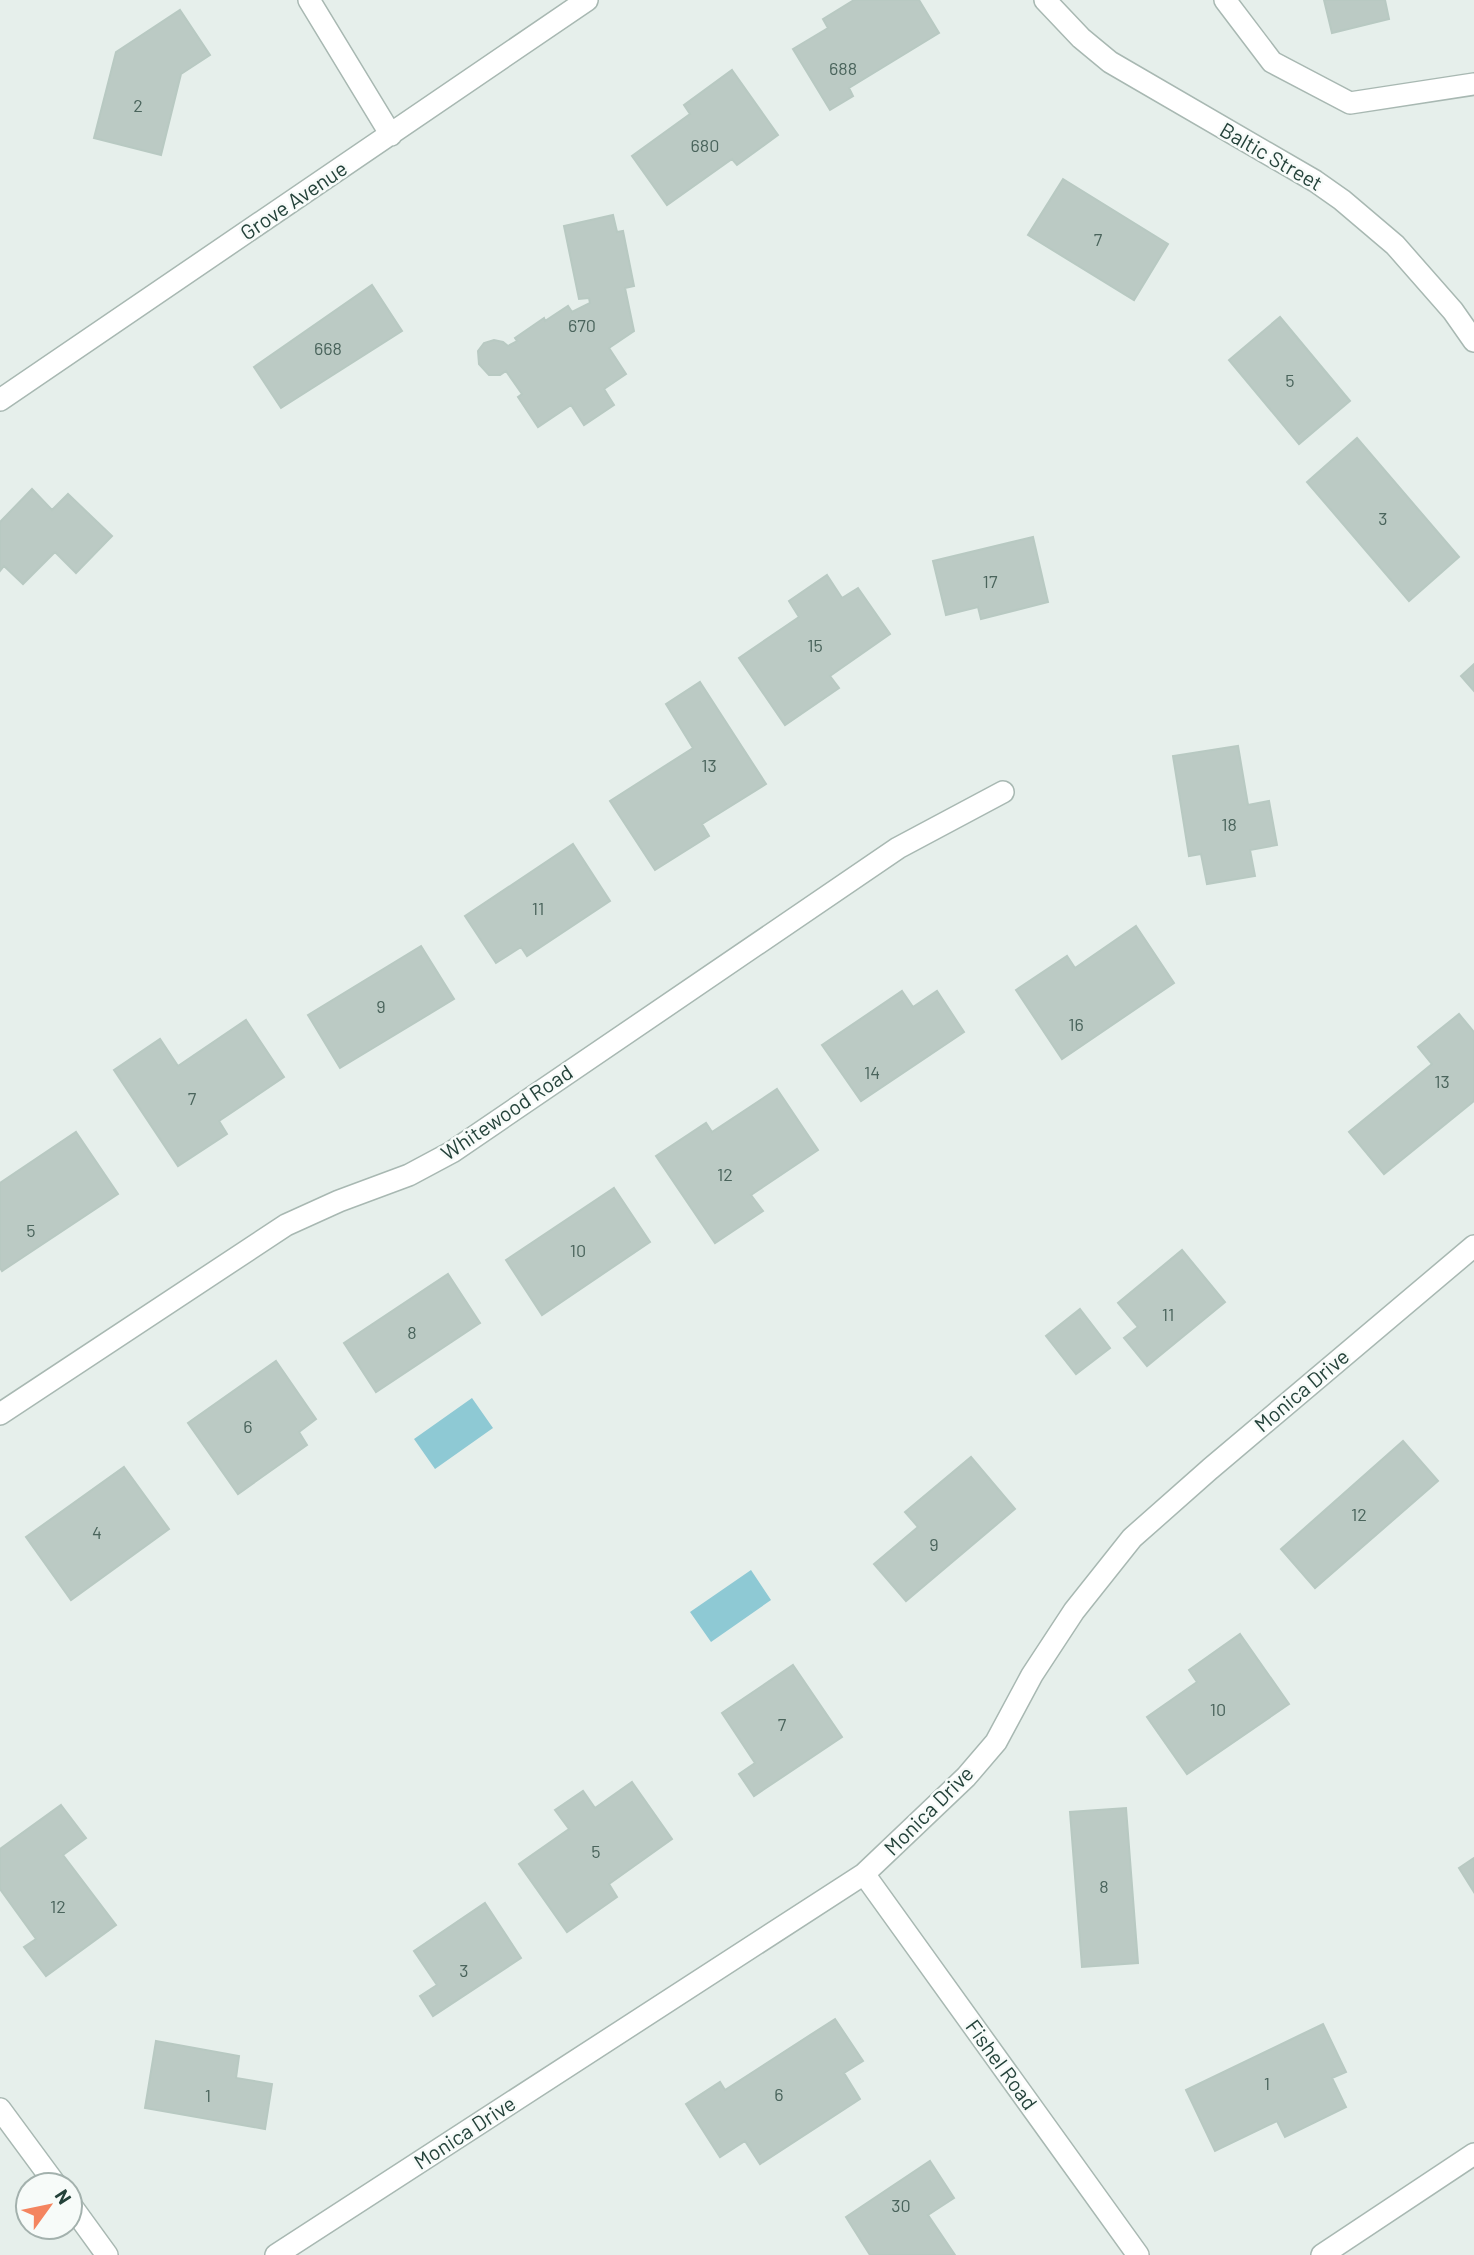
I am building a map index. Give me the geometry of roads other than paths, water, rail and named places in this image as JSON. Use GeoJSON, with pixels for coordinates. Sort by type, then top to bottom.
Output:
{"type":"FeatureCollection","features":[{"type":"Feature","properties":{"kind":"street"},"geometry":{"type":"LineString","coordinates":[[309,0],[391,135]]}},
{"type":"Feature","properties":{"kind":"street","name":"Grove Avenue"},"geometry":{"type":"LineString","coordinates":[[0,400],[587,0]]}},
{"type":"Feature","properties":{"kind":"street","name":"Baltic Street"},"geometry":{"type":"LineString","coordinates":[[1045,0],[1073,30],[1110,62],[1315,181],[1368,220],[1422,274],[1474,341]]}},
{"type":"Feature","properties":{"kind":"street"},"geometry":{"type":"LineString","coordinates":[[1225,0],[1272,62],[1350,103],[1474,84]]}},
{"type":"Feature","properties":{"kind":"street","name":"Whitewood Road"},"geometry":{"type":"LineString","coordinates":[[0,1414],[286,1225],[339,1201],[410,1175],[452,1152],[898,848],[1003,792]]}},
{"type":"Feature","properties":{"kind":"street","name":"Monica Drive"},"geometry":{"type":"LineString","coordinates":[[276,2255],[864,1874],[966,1777],[996,1742],[1032,1675],[1074,1611],[1132,1538],[1474,1246]]}},
{"type":"Feature","properties":{"kind":"street","name":"Fishel Road"},"geometry":{"type":"LineString","coordinates":[[864,1874],[1138,2255]]}},
{"type":"Feature","properties":{"kind":"street"},"geometry":{"type":"LineString","coordinates":[[0,2109],[46,2171]]}},
{"type":"Feature","properties":{"kind":"street"},"geometry":{"type":"LineString","coordinates":[[1322,2255],[1474,2154]]}},
{"type":"Feature","properties":{"kind":"street"},"geometry":{"type":"LineString","coordinates":[[84,2223],[107,2255]]}},
{"type":"Feature","properties":{"kind":"water"},"geometry":{"type":"Polygon","coordinates":[[[472,1398],[493,1428],[435,1469],[414,1439],[472,1398]]]}},
{"type":"Feature","properties":{"kind":"water"},"geometry":{"type":"Polygon","coordinates":[[[751,1570],[771,1600],[711,1642],[690,1612],[751,1570]]]}}]}
